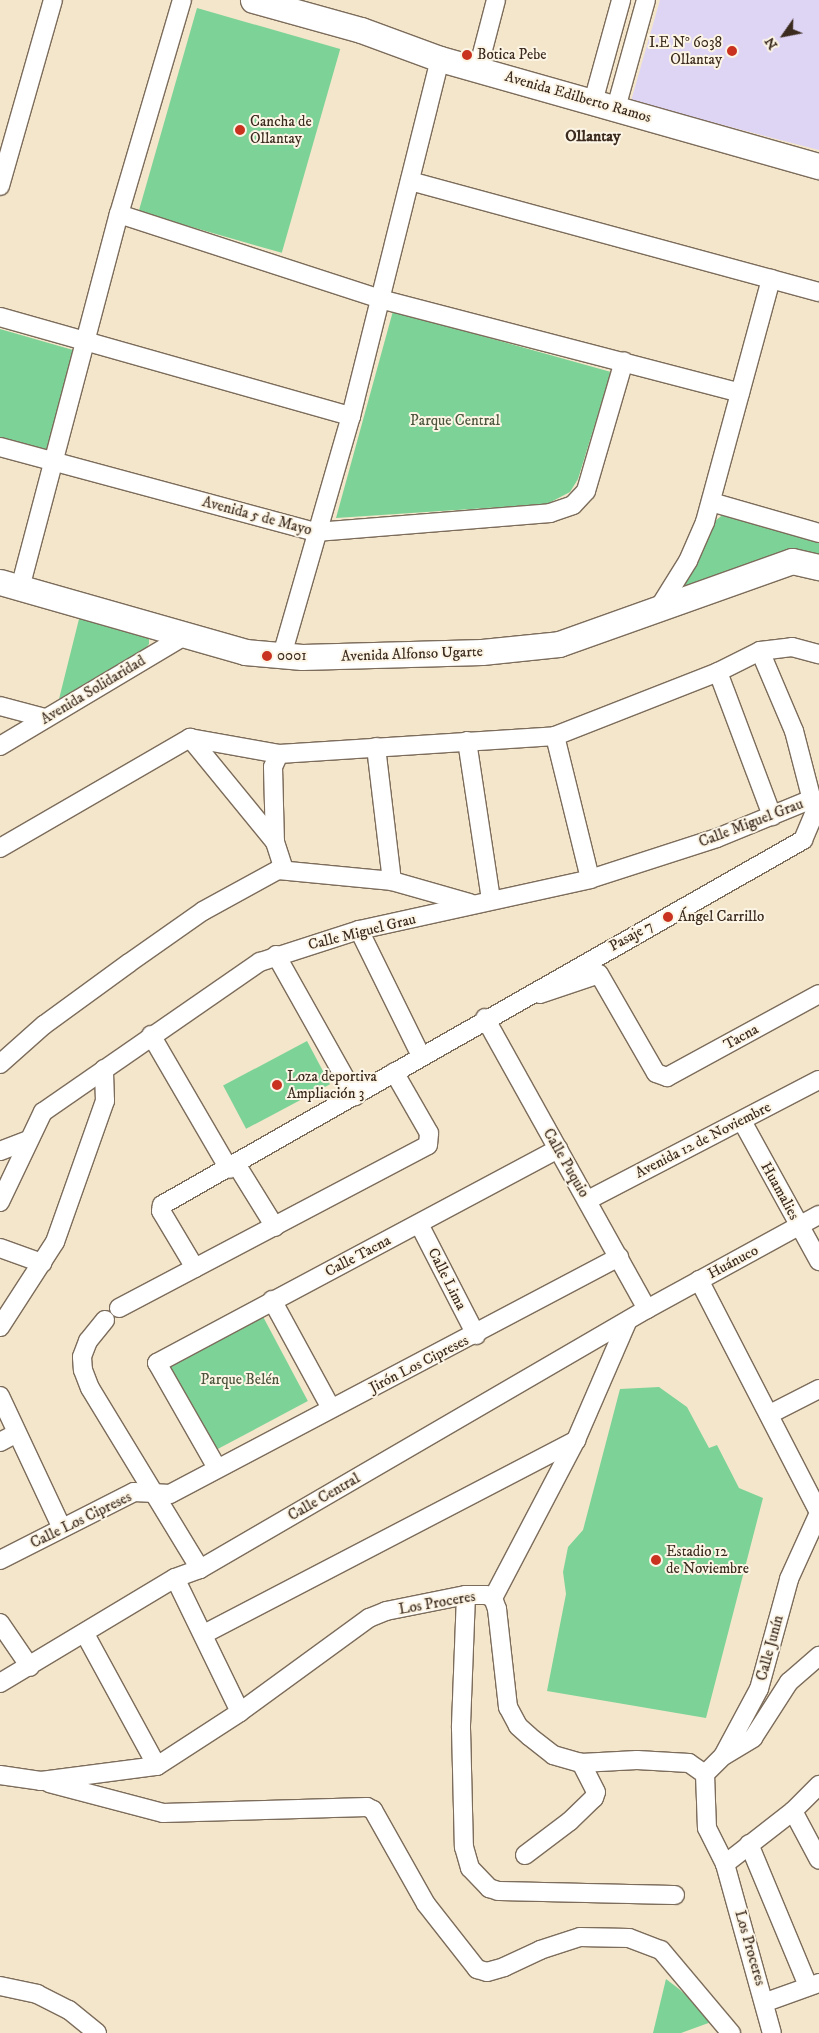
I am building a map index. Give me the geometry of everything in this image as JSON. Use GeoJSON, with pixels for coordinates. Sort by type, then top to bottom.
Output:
{"type":"FeatureCollection","features":[{"type":"Feature","properties":{"kind":"street"},"geometry":{"type":"LineString","coordinates":[[0,186],[52,0]]}},
{"type":"Feature","properties":{"kind":"street"},"geometry":{"type":"LineString","coordinates":[[10,585],[53,461],[119,214],[182,0]]}},
{"type":"Feature","properties":{"kind":"street","name":"Avenida Edilberto Ramos"},"geometry":{"type":"LineString","coordinates":[[252,0],[361,30],[440,59],[478,68],[819,166]]}},
{"type":"Feature","properties":{"kind":"street"},"geometry":{"type":"LineString","coordinates":[[478,68],[496,0]]}},
{"type":"Feature","properties":{"kind":"street"},"geometry":{"type":"LineString","coordinates":[[604,105],[621,0]]}},
{"type":"Feature","properties":{"kind":"street"},"geometry":{"type":"LineString","coordinates":[[604,105],[646,0]]}},
{"type":"Feature","properties":{"kind":"street"},"geometry":{"type":"LineString","coordinates":[[282,655],[351,416],[440,59]]}},
{"type":"Feature","properties":{"kind":"street"},"geometry":{"type":"LineString","coordinates":[[410,182],[819,292]]}},
{"type":"Feature","properties":{"kind":"street"},"geometry":{"type":"LineString","coordinates":[[119,214],[380,298],[740,393]]}},
{"type":"Feature","properties":{"kind":"street"},"geometry":{"type":"LineString","coordinates":[[660,606],[688,561],[711,502],[772,279]]}},
{"type":"Feature","properties":{"kind":"street"},"geometry":{"type":"LineString","coordinates":[[0,316],[351,416]]}},
{"type":"Feature","properties":{"kind":"street","name":"Avenida 5 de Mayo"},"geometry":{"type":"LineString","coordinates":[[0,447],[316,532],[550,513],[573,505],[586,491],[624,361]]}},
{"type":"Feature","properties":{"kind":"street"},"geometry":{"type":"LineString","coordinates":[[711,502],[819,533]]}},
{"type":"Feature","properties":{"kind":"street","name":"Avenida Alfonso Ugarte"},"geometry":{"type":"LineString","coordinates":[[10,585],[245,652],[282,655],[482,652],[559,644],[660,606],[792,561],[819,567]]}},
{"type":"Feature","properties":{"kind":"street","name":"Avenida Solidaridad"},"geometry":{"type":"LineString","coordinates":[[0,746],[186,635]]}},
{"type":"Feature","properties":{"kind":"street"},"geometry":{"type":"LineString","coordinates":[[0,848],[190,738],[279,754],[555,736],[718,672],[760,651],[792,647],[819,654]]}},
{"type":"Feature","properties":{"kind":"street"},"geometry":{"type":"LineString","coordinates":[[760,651],[794,731],[812,799]]}},
{"type":"Feature","properties":{"kind":"street"},"geometry":{"type":"LineString","coordinates":[[718,672],[772,816]]}},
{"type":"Feature","properties":{"kind":"street"},"geometry":{"type":"LineString","coordinates":[[0,706],[45,718]]}},
{"type":"Feature","properties":{"kind":"street"},"geometry":{"type":"LineString","coordinates":[[555,736],[590,879]]}},
{"type":"Feature","properties":{"kind":"street"},"geometry":{"type":"LineString","coordinates":[[190,738],[275,842]]}},
{"type":"Feature","properties":{"kind":"street"},"geometry":{"type":"LineString","coordinates":[[467,741],[491,899]]}},
{"type":"Feature","properties":{"kind":"street"},"geometry":{"type":"LineString","coordinates":[[376,747],[392,881]]}},
{"type":"Feature","properties":{"kind":"street"},"geometry":{"type":"LineString","coordinates":[[279,754],[273,766],[275,842],[284,869]]}},
{"type":"Feature","properties":{"kind":"street","name":"Calle Miguel Grau"},"geometry":{"type":"LineString","coordinates":[[0,1202],[43,1112],[260,962],[276,954],[359,930],[432,916],[470,903],[590,879],[717,838],[812,799]]}},
{"type":"Feature","properties":{"kind":"street","name":"Pasaje 7"},"geometry":{"type":"LineString","coordinates":[[195,1268],[160,1208],[355,1096],[485,1018],[803,840],[813,822],[812,799]]}},
{"type":"Feature","properties":{"kind":"street"},"geometry":{"type":"LineString","coordinates":[[0,1064],[74,1002],[195,916],[237,890],[284,869],[392,881],[470,903]]}},
{"type":"Feature","properties":{"kind":"street"},"geometry":{"type":"LineString","coordinates":[[359,930],[421,1056]]}},
{"type":"Feature","properties":{"kind":"street"},"geometry":{"type":"LineString","coordinates":[[276,954],[355,1096]]}},
{"type":"Feature","properties":{"kind":"street","name":"Tacna"},"geometry":{"type":"LineString","coordinates":[[523,998],[562,989],[599,974],[661,1077],[668,1078],[819,994]]}},
{"type":"Feature","properties":{"kind":"street","name":"Calle Puquio"},"geometry":{"type":"LineString","coordinates":[[485,1018],[647,1308]]}},
{"type":"Feature","properties":{"kind":"street"},"geometry":{"type":"LineString","coordinates":[[151,1036],[232,1166],[274,1227]]}},
{"type":"Feature","properties":{"kind":"street"},"geometry":{"type":"LineString","coordinates":[[0,1327],[55,1242],[105,1102],[104,1069]]}},
{"type":"Feature","properties":{"kind":"street"},"geometry":{"type":"LineString","coordinates":[[120,1308],[428,1145],[430,1133],[394,1072]]}},
{"type":"Feature","properties":{"kind":"street","name":"Avenida 12 de Noviembre"},"geometry":{"type":"LineString","coordinates":[[588,1200],[819,1080]]}},
{"type":"Feature","properties":{"kind":"street","name":"Huamalies"},"geometry":{"type":"LineString","coordinates":[[742,1121],[819,1261]]}},
{"type":"Feature","properties":{"kind":"street"},"geometry":{"type":"LineString","coordinates":[[0,1151],[28,1140]]}},
{"type":"Feature","properties":{"kind":"street","name":"Calle Tacna"},"geometry":{"type":"LineString","coordinates":[[217,1468],[157,1363],[558,1149]]}},
{"type":"Feature","properties":{"kind":"street","name":"Huánuco"},"geometry":{"type":"LineString","coordinates":[[647,1308],[819,1216]]}},
{"type":"Feature","properties":{"kind":"street","name":"Calle Lima"},"geometry":{"type":"LineString","coordinates":[[419,1224],[476,1335]]}},
{"type":"Feature","properties":{"kind":"street"},"geometry":{"type":"LineString","coordinates":[[0,1248],[42,1263]]}},
{"type":"Feature","properties":{"kind":"street","name":"Jirón Los Cipreses"},"geometry":{"type":"LineString","coordinates":[[217,1468],[476,1335],[619,1257]]}},
{"type":"Feature","properties":{"kind":"street","name":"Calle Junín"},"geometry":{"type":"LineString","coordinates":[[699,1280],[770,1414],[819,1513],[789,1579],[759,1689],[723,1756],[705,1774]]}},
{"type":"Feature","properties":{"kind":"street"},"geometry":{"type":"LineString","coordinates":[[272,1300],[331,1408]]}},
{"type":"Feature","properties":{"kind":"street","name":"Calle Central"},"geometry":{"type":"LineString","coordinates":[[0,1683],[85,1634],[175,1578],[200,1569],[627,1322],[647,1308]]}},
{"type":"Feature","properties":{"kind":"street"},"geometry":{"type":"LineString","coordinates":[[105,1320],[88,1341],[82,1357],[83,1370],[90,1388],[158,1496],[200,1569]]}},
{"type":"Feature","properties":{"kind":"street"},"geometry":{"type":"LineString","coordinates":[[493,1598],[576,1440],[627,1322]]}},
{"type":"Feature","properties":{"kind":"street"},"geometry":{"type":"LineString","coordinates":[[770,1414],[819,1389]]}},
{"type":"Feature","properties":{"kind":"street"},"geometry":{"type":"LineString","coordinates":[[0,1396],[61,1526]]}},
{"type":"Feature","properties":{"kind":"street"},"geometry":{"type":"LineString","coordinates":[[0,1442],[17,1433]]}},
{"type":"Feature","properties":{"kind":"street"},"geometry":{"type":"LineString","coordinates":[[204,1634],[576,1440]]}},
{"type":"Feature","properties":{"kind":"street","name":"Calle Los Cipreses"},"geometry":{"type":"LineString","coordinates":[[0,1560],[61,1526],[134,1492],[158,1496],[170,1494],[217,1468]]}},
{"type":"Feature","properties":{"kind":"street"},"geometry":{"type":"LineString","coordinates":[[175,1578],[204,1634],[240,1712]]}},
{"type":"Feature","properties":{"kind":"street"},"geometry":{"type":"LineString","coordinates":[[466,1595],[462,1738],[464,1848],[470,1868],[489,1888],[498,1891],[675,1894]]}},
{"type":"Feature","properties":{"kind":"street","name":"Los Proceres"},"geometry":{"type":"LineString","coordinates":[[0,1775],[41,1781],[158,1766],[240,1712],[370,1618],[386,1611],[466,1595],[493,1598],[497,1609],[508,1708],[518,1726],[553,1755],[581,1763],[637,1760],[689,1763],[705,1774],[707,1828],[726,1864],[766,2002],[772,2033]]}},
{"type":"Feature","properties":{"kind":"street"},"geometry":{"type":"LineString","coordinates":[[0,1623],[30,1667]]}},
{"type":"Feature","properties":{"kind":"street"},"geometry":{"type":"LineString","coordinates":[[85,1634],[158,1766]]}},
{"type":"Feature","properties":{"kind":"street"},"geometry":{"type":"LineString","coordinates":[[723,1756],[753,1738],[789,1682],[819,1656]]}},
{"type":"Feature","properties":{"kind":"street"},"geometry":{"type":"LineString","coordinates":[[525,1855],[570,1821],[594,1798],[596,1792],[581,1763]]}},
{"type":"Feature","properties":{"kind":"street"},"geometry":{"type":"LineString","coordinates":[[41,1781],[163,1814],[367,1807],[373,1810],[426,1904],[477,1969],[487,1972],[504,1967],[540,1950],[580,1937],[628,1938],[662,1950],[731,2033]]}},
{"type":"Feature","properties":{"kind":"street"},"geometry":{"type":"LineString","coordinates":[[726,1864],[793,1811],[819,1785]]}},
{"type":"Feature","properties":{"kind":"street"},"geometry":{"type":"LineString","coordinates":[[793,1811],[819,1860]]}},
{"type":"Feature","properties":{"kind":"street"},"geometry":{"type":"LineString","coordinates":[[750,1844],[814,1984],[766,2002]]}},
{"type":"Feature","properties":{"kind":"street"},"geometry":{"type":"LineString","coordinates":[[0,1986],[37,1994],[69,2010],[97,2033]]}},
{"type":"Feature","properties":{"kind":"shaded area","name":"I.E N° 6038 Ollantay"},"geometry":{"type":"Polygon","coordinates":[[[660,0],[819,0],[819,150],[631,101],[660,0]]]}},
{"type":"Feature","properties":{"kind":"green space","name":"Cancha de Ollantay"},"geometry":{"type":"Polygon","coordinates":[[[197,8],[340,49],[282,253],[139,212],[197,8]]]}},
{"type":"Feature","properties":{"kind":"green space","name":"Parque Central"},"geometry":{"type":"Polygon","coordinates":[[[393,311],[611,372],[578,479],[570,492],[547,504],[336,518],[393,311]]]}},
{"type":"Feature","properties":{"kind":"green space"},"geometry":{"type":"Polygon","coordinates":[[[0,329],[80,352],[51,453],[0,438],[0,329]]]}},
{"type":"Feature","properties":{"kind":"green space"},"geometry":{"type":"Polygon","coordinates":[[[725,513],[819,538],[819,559],[681,588],[715,521],[725,513]]]}},
{"type":"Feature","properties":{"kind":"green space"},"geometry":{"type":"Polygon","coordinates":[[[80,615],[149,636],[149,644],[140,655],[59,699],[80,615]]]}},
{"type":"Feature","properties":{"kind":"green space","name":"Loza deportiva Ampliación 3"},"geometry":{"type":"Polygon","coordinates":[[[307,1041],[330,1084],[246,1129],[223,1086],[307,1041]]]}},
{"type":"Feature","properties":{"kind":"green space","name":"Parque Belén"},"geometry":{"type":"Polygon","coordinates":[[[260,1311],[308,1401],[213,1452],[165,1362],[260,1311]]]}},
{"type":"Feature","properties":{"kind":"green space","name":"Estadio 12 de Noviembre"},"geometry":{"type":"Polygon","coordinates":[[[659,1387],[687,1407],[709,1448],[717,1445],[739,1488],[763,1498],[706,1718],[547,1691],[566,1594],[563,1572],[568,1547],[583,1530],[620,1389],[659,1387]]]}},
{"type":"Feature","properties":{"kind":"green space"},"geometry":{"type":"Polygon","coordinates":[[[666,1979],[714,2021],[681,2033],[653,2033],[666,1979]]]}},
{"type":"Feature","properties":{"kind":"place","name":"I.E N° 6038 Ollantay"},"geometry":{"type":"Point","coordinates":[732,51]}},
{"type":"Feature","properties":{"kind":"place","name":"Botica Pebe"},"geometry":{"type":"Point","coordinates":[467,55]}},
{"type":"Feature","properties":{"kind":"place","name":"Cancha de Ollantay"},"geometry":{"type":"Point","coordinates":[240,130]}},
{"type":"Feature","properties":{"kind":"place","name":"0001"},"geometry":{"type":"Point","coordinates":[267,656]}},
{"type":"Feature","properties":{"kind":"place","name":"Ángel Carrillo"},"geometry":{"type":"Point","coordinates":[668,917]}},
{"type":"Feature","properties":{"kind":"place","name":"Loza deportiva Ampliación 3"},"geometry":{"type":"Point","coordinates":[277,1085]}},
{"type":"Feature","properties":{"kind":"place","name":"Estadio 12 de Noviembre"},"geometry":{"type":"Point","coordinates":[656,1560]}},
{"type":"Feature","properties":{"kind":"district","name":"Ollantay"},"geometry":{"type":"Point","coordinates":[593,136]}}]}
